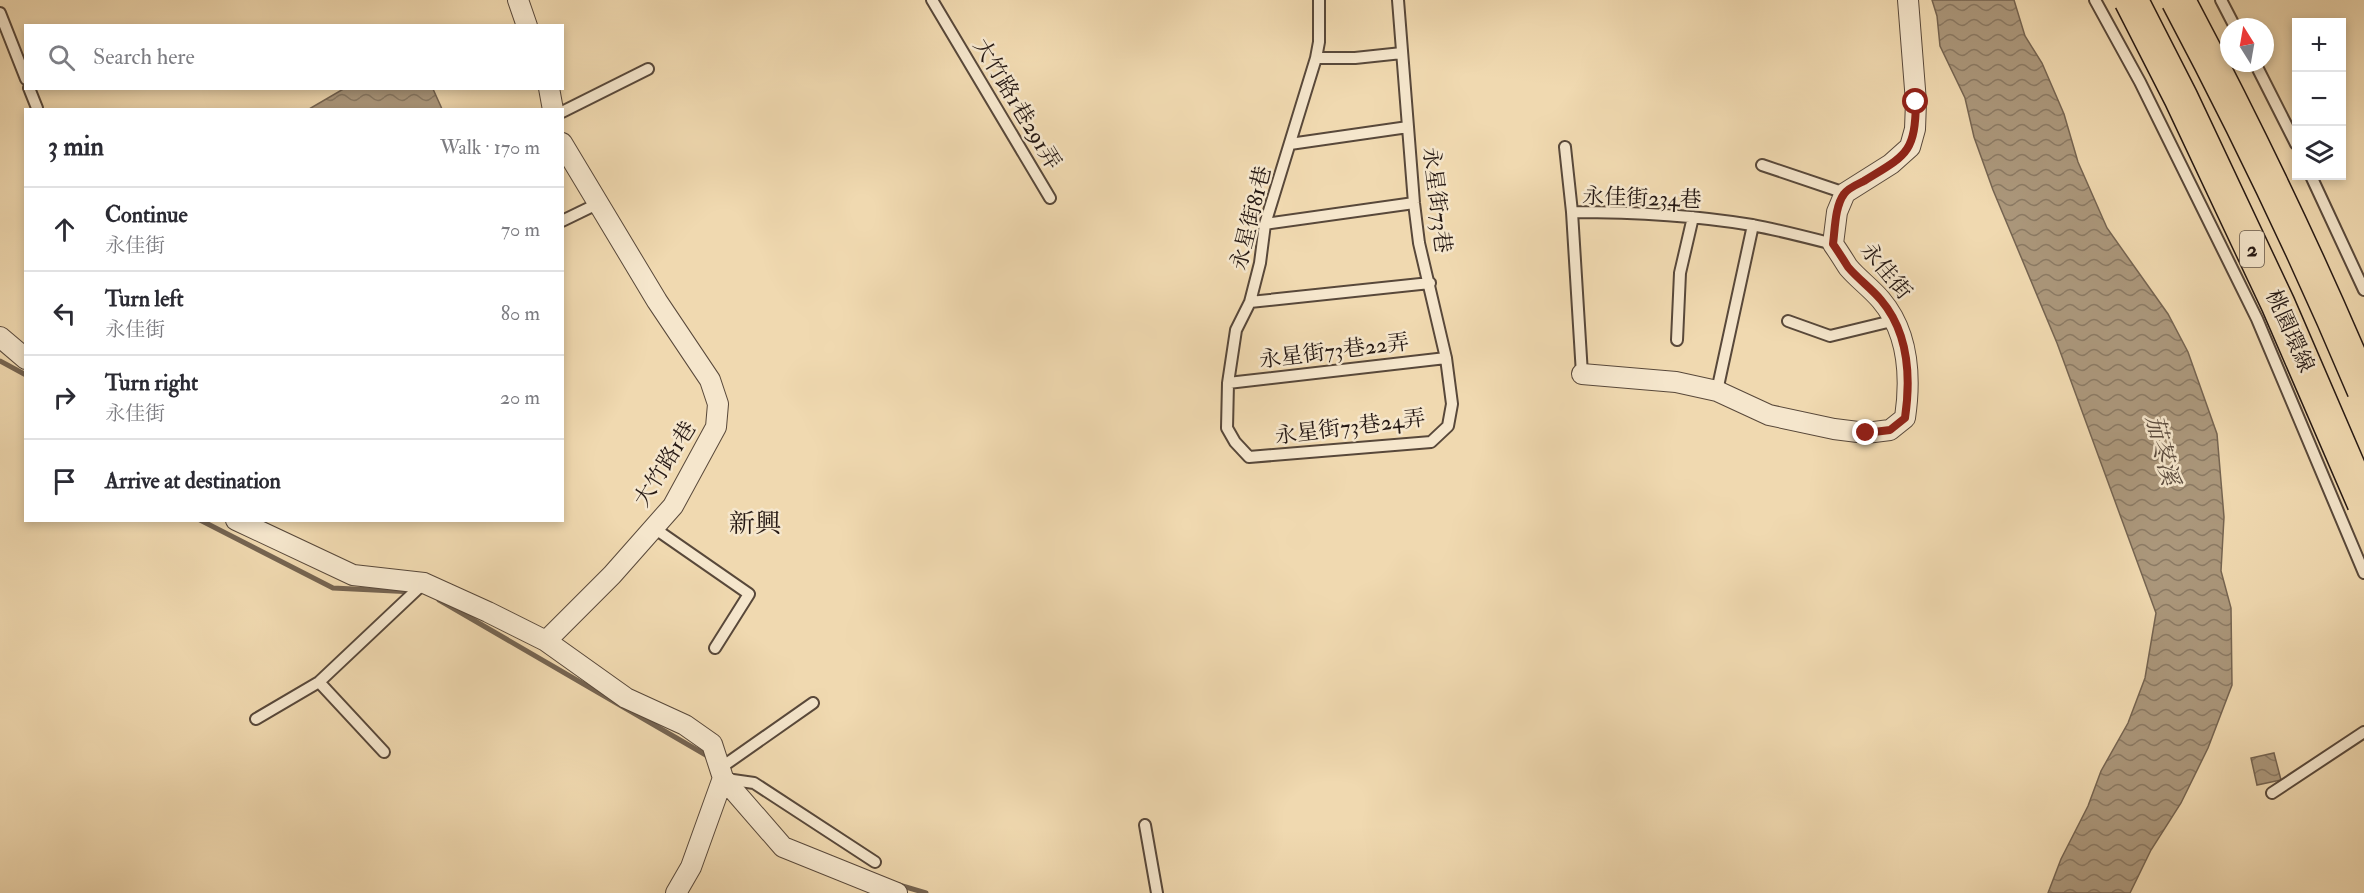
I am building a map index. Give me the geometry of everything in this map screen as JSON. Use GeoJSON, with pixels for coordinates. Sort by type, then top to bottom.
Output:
{"type":"FeatureCollection","features":[{"type":"Feature","properties":{"kind":"highway","name":"桃園環線"},"geometry":{"type":"LineString","coordinates":[[2131,0],[2181,98],[2278,304],[2364,503]]}},
{"type":"Feature","properties":{"kind":"highway","name":"桃園環線"},"geometry":{"type":"LineString","coordinates":[[2178,0],[2225,88],[2322,292],[2364,390]]}},
{"type":"Feature","properties":{"kind":"street"},"geometry":{"type":"LineString","coordinates":[[518,0],[525,24]]}},
{"type":"Feature","properties":{"kind":"street"},"geometry":{"type":"LineString","coordinates":[[1845,193],[1891,164],[1910,147],[1915,129],[1916,102],[1908,0]]}},
{"type":"Feature","properties":{"kind":"street"},"geometry":{"type":"LineString","coordinates":[[549,90],[553,108]]}},
{"type":"Feature","properties":{"kind":"street","name":"大竹路1巷"},"geometry":{"type":"LineString","coordinates":[[546,641],[612,575],[673,506],[716,428],[718,405],[710,380],[657,301],[566,156]]}},
{"type":"Feature","properties":{"kind":"street","name":"永佳街"},"geometry":{"type":"LineString","coordinates":[[1582,375],[1676,382],[1717,392],[1769,415],[1834,429],[1866,433],[1890,430],[1905,418],[1908,397],[1904,343],[1896,320],[1881,300],[1849,268],[1833,244],[1837,212],[1845,193]]}},
{"type":"Feature","properties":{"kind":"street"},"geometry":{"type":"LineString","coordinates":[[0,337],[24,357]]}},
{"type":"Feature","properties":{"kind":"street"},"geometry":{"type":"LineString","coordinates":[[240,522],[353,575],[424,584],[546,641],[626,698],[685,725],[712,744],[724,770],[789,850],[897,893]]}},
{"type":"Feature","properties":{"kind":"street"},"geometry":{"type":"LineString","coordinates":[[676,893],[691,867],[724,770]]}},
{"type":"Feature","properties":{"kind":"lane","name":"大竹路1巷291弄"},"geometry":{"type":"LineString","coordinates":[[932,0],[1050,198]]}},
{"type":"Feature","properties":{"kind":"lane","name":"永星街81巷"},"geometry":{"type":"LineString","coordinates":[[1235,442],[1227,428],[1228,383],[1236,330],[1250,303],[1260,263],[1265,224],[1316,58],[1319,42],[1319,0]]}},
{"type":"Feature","properties":{"kind":"lane","name":"永星街73巷"},"geometry":{"type":"LineString","coordinates":[[1398,0],[1419,243],[1446,358],[1452,404]]}},
{"type":"Feature","properties":{"kind":"lane"},"geometry":{"type":"LineString","coordinates":[[2095,0],[2139,82],[2257,319],[2364,573]]}},
{"type":"Feature","properties":{"kind":"lane"},"geometry":{"type":"LineString","coordinates":[[2221,0],[2230,18]]}},
{"type":"Feature","properties":{"kind":"lane"},"geometry":{"type":"LineString","coordinates":[[0,13],[24,74]]}},
{"type":"Feature","properties":{"kind":"lane"},"geometry":{"type":"LineString","coordinates":[[1316,58],[1355,58],[1402,53]]}},
{"type":"Feature","properties":{"kind":"lane"},"geometry":{"type":"LineString","coordinates":[[564,111],[648,69]]}},
{"type":"Feature","properties":{"kind":"lane"},"geometry":{"type":"LineString","coordinates":[[2260,72],[2292,136]]}},
{"type":"Feature","properties":{"kind":"lane"},"geometry":{"type":"LineString","coordinates":[[30,90],[36,108]]}},
{"type":"Feature","properties":{"kind":"lane"},"geometry":{"type":"LineString","coordinates":[[1290,144],[1408,127]]}},
{"type":"Feature","properties":{"kind":"lane"},"geometry":{"type":"LineString","coordinates":[[1565,147],[1572,212]]}},
{"type":"Feature","properties":{"kind":"lane"},"geometry":{"type":"LineString","coordinates":[[1762,165],[1845,193]]}},
{"type":"Feature","properties":{"kind":"lane"},"geometry":{"type":"LineString","coordinates":[[2313,180],[2364,291]]}},
{"type":"Feature","properties":{"kind":"lane"},"geometry":{"type":"LineString","coordinates":[[1265,224],[1414,203]]}},
{"type":"Feature","properties":{"kind":"lane"},"geometry":{"type":"LineString","coordinates":[[564,220],[597,204]]}},
{"type":"Feature","properties":{"kind":"lane","name":"永佳街234巷"},"geometry":{"type":"LineString","coordinates":[[1582,375],[1572,212],[1631,212],[1693,217],[1753,225],[1833,244]]}},
{"type":"Feature","properties":{"kind":"lane"},"geometry":{"type":"LineString","coordinates":[[1677,340],[1680,273],[1693,217]]}},
{"type":"Feature","properties":{"kind":"lane"},"geometry":{"type":"LineString","coordinates":[[1717,392],[1753,225]]}},
{"type":"Feature","properties":{"kind":"lane"},"geometry":{"type":"LineString","coordinates":[[1250,303],[1430,283]]}},
{"type":"Feature","properties":{"kind":"lane"},"geometry":{"type":"LineString","coordinates":[[1788,321],[1830,336],[1896,320]]}},
{"type":"Feature","properties":{"kind":"lane","name":"永星街73巷22弄"},"geometry":{"type":"LineString","coordinates":[[1228,383],[1446,358]]}},
{"type":"Feature","properties":{"kind":"lane","name":"永星街73巷24弄"},"geometry":{"type":"LineString","coordinates":[[1235,442],[1249,457],[1431,442],[1448,426],[1452,404]]}},
{"type":"Feature","properties":{"kind":"lane"},"geometry":{"type":"LineString","coordinates":[[654,528],[749,594],[715,648]]}},
{"type":"Feature","properties":{"kind":"lane"},"geometry":{"type":"LineString","coordinates":[[256,719],[319,682],[424,584]]}},
{"type":"Feature","properties":{"kind":"lane"},"geometry":{"type":"LineString","coordinates":[[319,682],[384,752]]}},
{"type":"Feature","properties":{"kind":"lane"},"geometry":{"type":"LineString","coordinates":[[813,703],[724,770],[754,783],[875,862]]}},
{"type":"Feature","properties":{"kind":"lane"},"geometry":{"type":"LineString","coordinates":[[2272,793],[2364,732]]}},
{"type":"Feature","properties":{"kind":"lane"},"geometry":{"type":"LineString","coordinates":[[1145,825],[1156,893]]}},
{"type":"Feature","properties":{"kind":"water","name":"茄苳溪"},"geometry":{"type":"Polygon","coordinates":[[[1932,0],[2014,0],[2025,36],[2042,63],[2064,114],[2078,162],[2107,228],[2168,314],[2188,352],[2217,434],[2224,517],[2221,571],[2231,608],[2232,685],[2208,748],[2181,803],[2151,850],[2130,893],[2048,893],[2061,859],[2088,806],[2101,771],[2128,723],[2145,678],[2156,613],[2057,343],[1993,190],[1974,137],[1965,98],[1940,46],[1937,16],[1932,0]]]}},
{"type":"Feature","properties":{"kind":"water"},"geometry":{"type":"Polygon","coordinates":[[[342,90],[433,90],[442,108],[311,108],[342,90]]]}},
{"type":"Feature","properties":{"kind":"water"},"geometry":{"type":"Polygon","coordinates":[[[2274,753],[2281,780],[2257,785],[2251,758],[2274,753]]]}},
{"type":"Feature","properties":{"kind":"waterway"},"geometry":{"type":"LineString","coordinates":[[0,361],[24,374]]}},
{"type":"Feature","properties":{"kind":"waterway"},"geometry":{"type":"LineString","coordinates":[[204,522],[333,588],[414,592]]}},
{"type":"Feature","properties":{"kind":"waterway"},"geometry":{"type":"LineString","coordinates":[[439,600],[711,758]]}},
{"type":"Feature","properties":{"kind":"waterway"},"geometry":{"type":"LineString","coordinates":[[899,885],[926,893]]}},
{"type":"Feature","properties":{"kind":"district","name":"新興"},"geometry":{"type":"Point","coordinates":[755,524]}},
{"type":"Feature","properties":{"kind":"route"},"geometry":{"type":"LineString","coordinates":[[1866,433],[1890,430],[1905,418],[1908,397],[1904,343],[1896,320],[1881,300],[1849,268],[1833,244],[1837,212],[1845,193],[1891,164],[1910,147],[1915,129],[1916,102]]}}]}
